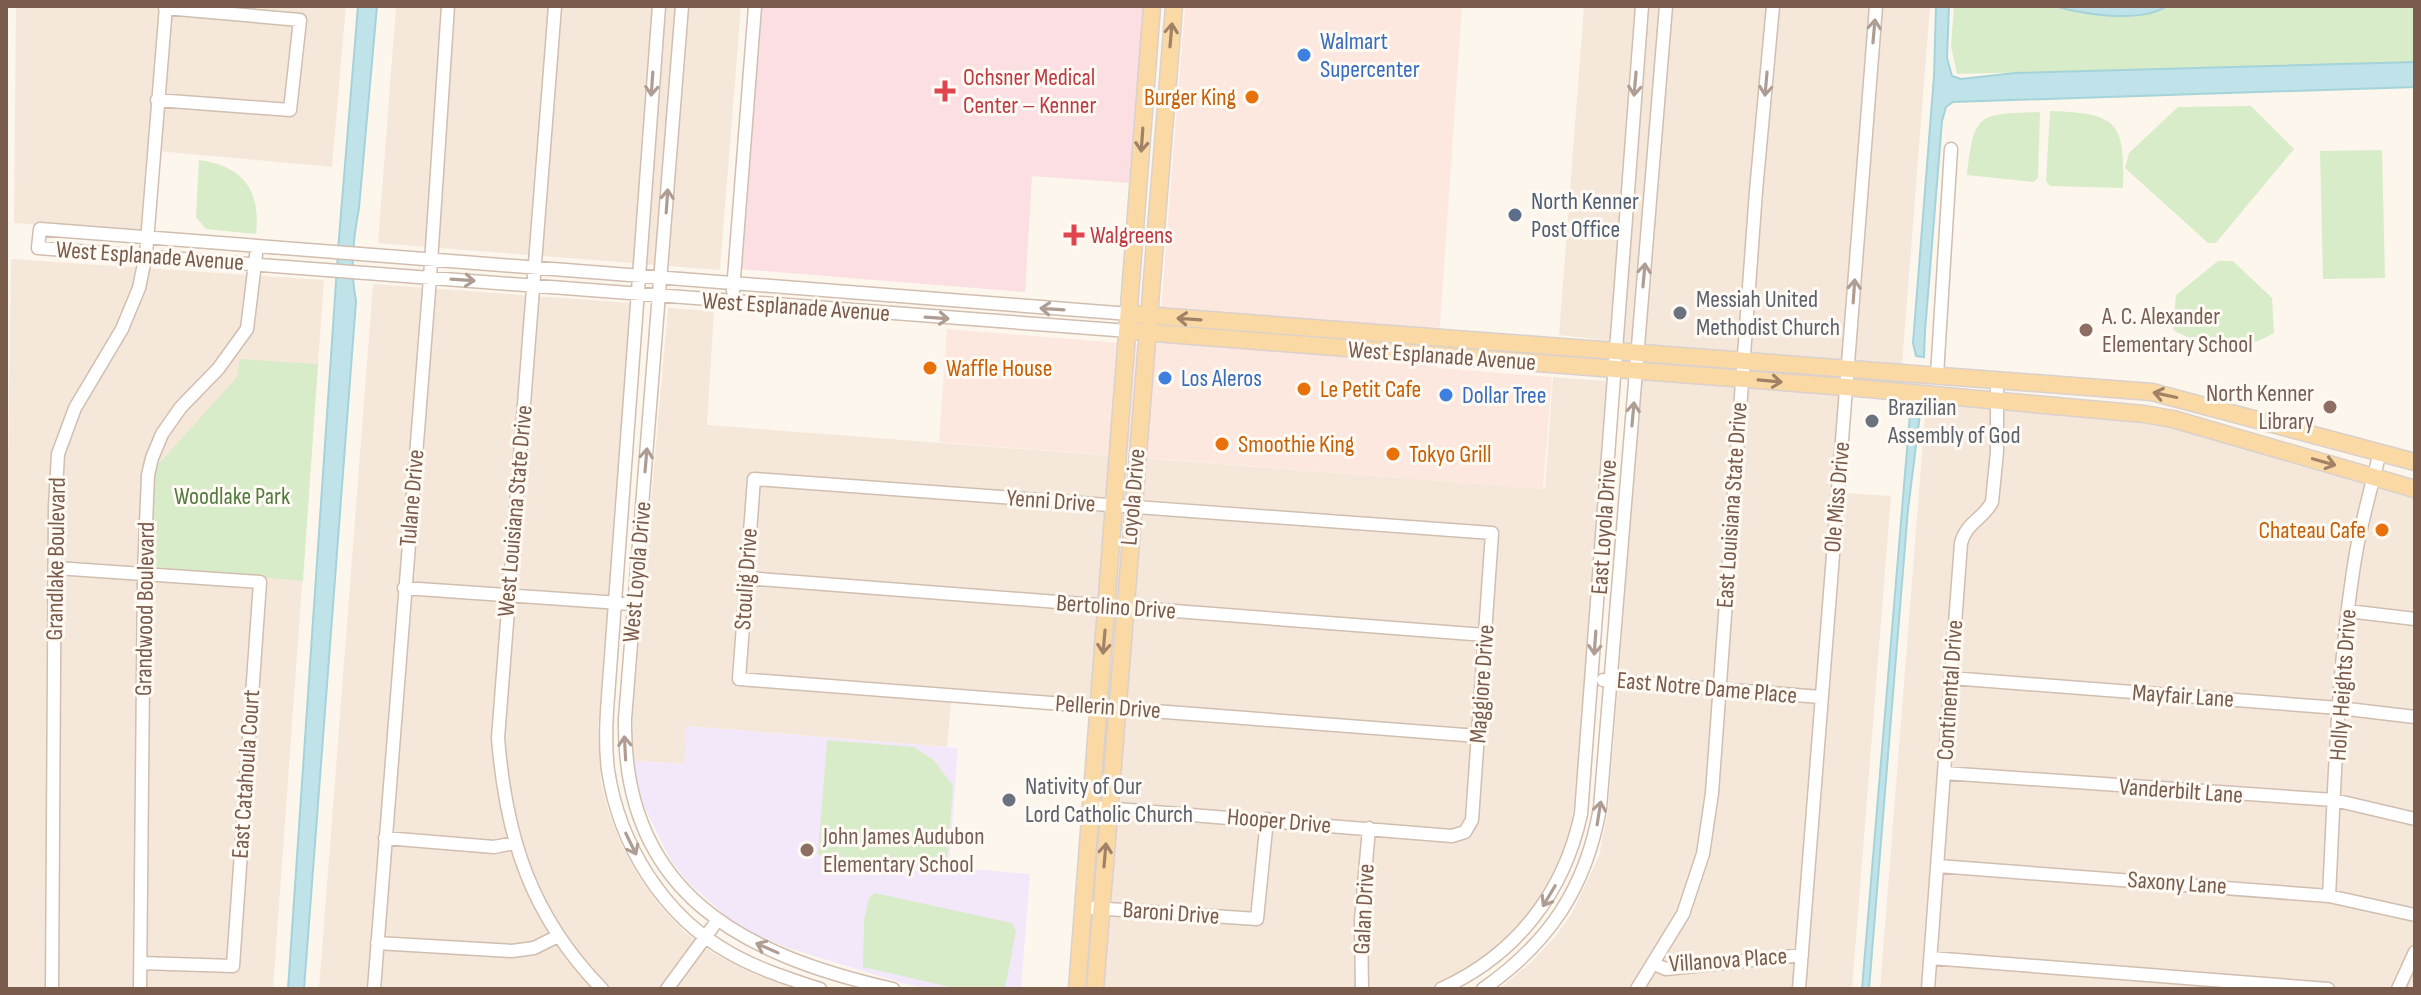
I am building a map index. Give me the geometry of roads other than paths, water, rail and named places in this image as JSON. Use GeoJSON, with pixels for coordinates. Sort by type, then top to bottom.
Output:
{"type":"FeatureCollection","features":[{"type":"Feature","properties":{"kind":"main road","name":"Loyola Drive"},"geometry":{"type":"LineString","coordinates":[[1124,507],[1126,369],[1152,6]]}},
{"type":"Feature","properties":{"kind":"main road","name":"Loyola Drive"},"geometry":{"type":"LineString","coordinates":[[1077,989],[1092,908],[1100,808],[1117,708],[1116,607],[1124,507],[1144,370],[1174,6]]}},
{"type":"Feature","properties":{"kind":"main road","name":"West Esplanade Avenue"},"geometry":{"type":"LineString","coordinates":[[1129,323],[1275,325],[1454,337],[2128,390],[2172,396],[2415,462]]}},
{"type":"Feature","properties":{"kind":"main road","name":"West Esplanade Avenue"},"geometry":{"type":"LineString","coordinates":[[1148,324],[1274,343],[1846,387],[2173,419],[2415,489]]}},
{"type":"Feature","properties":{"kind":"main road"},"geometry":{"type":"LineString","coordinates":[[1274,343],[1275,325]]}},
{"type":"Feature","properties":{"kind":"main road"},"geometry":{"type":"LineString","coordinates":[[1363,350],[1364,331]]}},
{"type":"Feature","properties":{"kind":"main road"},"geometry":{"type":"LineString","coordinates":[[1453,357],[1454,337]]}},
{"type":"Feature","properties":{"kind":"main road"},"geometry":{"type":"LineString","coordinates":[[1548,363],[1549,345]]}},
{"type":"Feature","properties":{"kind":"main road"},"geometry":{"type":"LineString","coordinates":[[1126,369],[1144,370]]}},
{"type":"Feature","properties":{"kind":"main road"},"geometry":{"type":"LineString","coordinates":[[2038,383],[2047,406]]}},
{"type":"Feature","properties":{"kind":"main road"},"geometry":{"type":"LineString","coordinates":[[2109,411],[2123,401],[2128,390]]}},
{"type":"Feature","properties":{"kind":"main road","name":"Loyola Drive"},"geometry":{"type":"LineString","coordinates":[[1100,808],[1098,706],[1116,607]]}},
{"type":"Feature","properties":{"kind":"main road","name":"Loyola Drive"},"geometry":{"type":"LineString","coordinates":[[1092,908],[1095,989]]}},
{"type":"Feature","properties":{"kind":"street","name":"Tulane Drive"},"geometry":{"type":"LineString","coordinates":[[374,989],[430,278],[448,6]]}},
{"type":"Feature","properties":{"kind":"street","name":"West Louisiana State Drive"},"geometry":{"type":"LineString","coordinates":[[555,6],[498,738],[501,780],[514,843],[526,874],[558,936],[580,967],[602,989]]}},
{"type":"Feature","properties":{"kind":"street","name":"West Loyola Drive"},"geometry":{"type":"LineString","coordinates":[[659,6],[606,719],[612,793],[622,826],[642,866],[674,908],[705,937],[755,965],[820,989]]}},
{"type":"Feature","properties":{"kind":"street","name":"West Loyola Drive"},"geometry":{"type":"LineString","coordinates":[[682,6],[625,719],[624,746],[630,786],[641,823],[661,859],[688,895],[717,921],[786,956],[893,989]]}},
{"type":"Feature","properties":{"kind":"street"},"geometry":{"type":"LineString","coordinates":[[732,302],[755,6]]}},
{"type":"Feature","properties":{"kind":"street","name":"East Loyola Drive"},"geometry":{"type":"LineString","coordinates":[[1441,989],[1462,985],[1523,932],[1543,907],[1565,867],[1581,814],[1642,6]]}},
{"type":"Feature","properties":{"kind":"street","name":"East Loyola Drive"},"geometry":{"type":"LineString","coordinates":[[1483,989],[1541,939],[1570,897],[1591,848],[1600,808],[1666,6]]}},
{"type":"Feature","properties":{"kind":"street","name":"East Louisiana State Drive"},"geometry":{"type":"LineString","coordinates":[[1637,989],[1683,914],[1703,854],[1712,793],[1741,379],[1773,6]]}},
{"type":"Feature","properties":{"kind":"street","name":"Ole Miss Drive"},"geometry":{"type":"LineString","coordinates":[[1799,989],[1876,6]]}},
{"type":"Feature","properties":{"kind":"street"},"geometry":{"type":"LineString","coordinates":[[157,100],[290,110],[300,20],[166,7]]}},
{"type":"Feature","properties":{"kind":"street","name":"Grandlake Boulevard"},"geometry":{"type":"LineString","coordinates":[[52,989],[55,507],[58,454],[75,408],[122,329],[139,288],[146,254],[166,7]]}},
{"type":"Feature","properties":{"kind":"street"},"geometry":{"type":"LineString","coordinates":[[1937,375],[1951,149]]}},
{"type":"Feature","properties":{"kind":"street","name":"West Esplanade Avenue"},"geometry":{"type":"LineString","coordinates":[[40,229],[146,236],[535,265],[1129,323],[732,302],[38,248],[40,229]]}},
{"type":"Feature","properties":{"kind":"street","name":"Grandwood Boulevard"},"geometry":{"type":"LineString","coordinates":[[140,989],[144,573],[148,475],[162,434],[181,407],[218,369],[247,329],[256,244]]}},
{"type":"Feature","properties":{"kind":"street","name":"Continental Drive"},"geometry":{"type":"LineString","coordinates":[[1928,989],[1961,543],[1969,526],[1988,510],[1992,502],[1997,381]]}},
{"type":"Feature","properties":{"kind":"street","name":"Holly Heights Drive"},"geometry":{"type":"LineString","coordinates":[[2329,896],[2339,708],[2348,611],[2357,549],[2380,452]]}},
{"type":"Feature","properties":{"kind":"street","name":"Yenni Drive"},"geometry":{"type":"LineString","coordinates":[[754,479],[1492,533]]}},
{"type":"Feature","properties":{"kind":"street","name":"Stoulig Drive"},"geometry":{"type":"LineString","coordinates":[[739,679],[754,479]]}},
{"type":"Feature","properties":{"kind":"street","name":"Maggiore Drive"},"geometry":{"type":"LineString","coordinates":[[1465,832],[1472,820],[1492,533]]}},
{"type":"Feature","properties":{"kind":"street"},"geometry":{"type":"LineString","coordinates":[[56,568],[144,573]]}},
{"type":"Feature","properties":{"kind":"street","name":"East Catahoula Court"},"geometry":{"type":"LineString","coordinates":[[141,963],[233,966],[260,582],[144,573]]}},
{"type":"Feature","properties":{"kind":"street","name":"Bertolino Drive"},"geometry":{"type":"LineString","coordinates":[[746,578],[1485,635]]}},
{"type":"Feature","properties":{"kind":"street"},"geometry":{"type":"LineString","coordinates":[[404,588],[634,604]]}},
{"type":"Feature","properties":{"kind":"street"},"geometry":{"type":"LineString","coordinates":[[2348,611],[2415,619]]}},
{"type":"Feature","properties":{"kind":"street","name":"Mayfair Lane"},"geometry":{"type":"LineString","coordinates":[[1951,678],[2339,708],[2415,717]]}},
{"type":"Feature","properties":{"kind":"street","name":"Pellerin Drive"},"geometry":{"type":"LineString","coordinates":[[739,679],[1478,736]]}},
{"type":"Feature","properties":{"kind":"street","name":"East Notre Dame Place"},"geometry":{"type":"LineString","coordinates":[[1592,679],[1821,697]]}},
{"type":"Feature","properties":{"kind":"street","name":"Vanderbilt Lane"},"geometry":{"type":"LineString","coordinates":[[1944,773],[2334,800],[2415,819]]}},
{"type":"Feature","properties":{"kind":"street","name":"Hooper Drive"},"geometry":{"type":"LineString","coordinates":[[1100,808],[1452,836],[1465,832]]}},
{"type":"Feature","properties":{"kind":"street","name":"Baroni Drive"},"geometry":{"type":"LineString","coordinates":[[1092,908],[1257,919],[1267,819]]}},
{"type":"Feature","properties":{"kind":"street","name":"Galan Drive"},"geometry":{"type":"LineString","coordinates":[[1362,989],[1361,920],[1369,828]]}},
{"type":"Feature","properties":{"kind":"street"},"geometry":{"type":"LineString","coordinates":[[385,838],[494,847],[514,843]]}},
{"type":"Feature","properties":{"kind":"street","name":"Saxony Lane"},"geometry":{"type":"LineString","coordinates":[[1938,866],[2329,896],[2415,915]]}},
{"type":"Feature","properties":{"kind":"street"},"geometry":{"type":"LineString","coordinates":[[667,989],[717,921]]}},
{"type":"Feature","properties":{"kind":"street"},"geometry":{"type":"LineString","coordinates":[[377,943],[512,951],[534,948],[558,936]]}},
{"type":"Feature","properties":{"kind":"street"},"geometry":{"type":"LineString","coordinates":[[2398,989],[2415,952]]}},
{"type":"Feature","properties":{"kind":"street","name":"Villanova Place"},"geometry":{"type":"LineString","coordinates":[[1654,964],[1666,969],[1802,955]]}},
{"type":"Feature","properties":{"kind":"street"},"geometry":{"type":"LineString","coordinates":[[1931,958],[2171,982],[2328,989]]}},
{"type":"Feature","properties":{"kind":"water"},"geometry":{"type":"Polygon","coordinates":[[[358,6],[377,6],[354,243],[356,301],[304,989],[288,989],[339,238],[358,6]]]}},
{"type":"Feature","properties":{"kind":"water"},"geometry":{"type":"Polygon","coordinates":[[[1936,6],[1949,6],[1947,58],[1952,76],[1961,79],[2015,73],[2415,62],[2415,87],[1953,102],[1946,107],[1942,121],[1924,357],[1916,356],[1913,343],[1934,76],[1936,6]]]}},
{"type":"Feature","properties":{"kind":"water"},"geometry":{"type":"Polygon","coordinates":[[[2054,6],[2167,6],[2142,15],[2111,16],[2054,6]]]}},
{"type":"Feature","properties":{"kind":"water"},"geometry":{"type":"Polygon","coordinates":[[[1913,411],[1920,414],[1908,509],[1869,989],[1862,989],[1910,414],[1913,411]]]}},
{"type":"Feature","properties":{"kind":"place","name":"Walmart Supercenter"},"geometry":{"type":"Point","coordinates":[1304,55]}},
{"type":"Feature","properties":{"kind":"place","name":"Ochsner Medical Center – Kenner"},"geometry":{"type":"Point","coordinates":[945,91]}},
{"type":"Feature","properties":{"kind":"place","name":"Burger King"},"geometry":{"type":"Point","coordinates":[1252,97]}},
{"type":"Feature","properties":{"kind":"place","name":"North Kenner Post Office"},"geometry":{"type":"Point","coordinates":[1515,215]}},
{"type":"Feature","properties":{"kind":"place","name":"Walgreens"},"geometry":{"type":"Point","coordinates":[1074,235]}},
{"type":"Feature","properties":{"kind":"place","name":"Messiah United Methodist Church"},"geometry":{"type":"Point","coordinates":[1680,313]}},
{"type":"Feature","properties":{"kind":"place","name":"A. C. Alexander Elementary School"},"geometry":{"type":"Point","coordinates":[2086,330]}},
{"type":"Feature","properties":{"kind":"place","name":"Waffle House"},"geometry":{"type":"Point","coordinates":[930,368]}},
{"type":"Feature","properties":{"kind":"place","name":"Los Aleros"},"geometry":{"type":"Point","coordinates":[1165,378]}},
{"type":"Feature","properties":{"kind":"place","name":"Le Petit Cafe"},"geometry":{"type":"Point","coordinates":[1304,389]}},
{"type":"Feature","properties":{"kind":"place","name":"Dollar Tree"},"geometry":{"type":"Point","coordinates":[1446,395]}},
{"type":"Feature","properties":{"kind":"place","name":"North Kenner Library"},"geometry":{"type":"Point","coordinates":[2330,407]}},
{"type":"Feature","properties":{"kind":"place","name":"Brazilian Assembly of God"},"geometry":{"type":"Point","coordinates":[1872,421]}},
{"type":"Feature","properties":{"kind":"place","name":"Smoothie King"},"geometry":{"type":"Point","coordinates":[1222,444]}},
{"type":"Feature","properties":{"kind":"place","name":"Tokyo Grill"},"geometry":{"type":"Point","coordinates":[1393,454]}},
{"type":"Feature","properties":{"kind":"place","name":"Chateau Cafe"},"geometry":{"type":"Point","coordinates":[2382,530]}},
{"type":"Feature","properties":{"kind":"place","name":"Nativity of Our Lord Catholic Church"},"geometry":{"type":"Point","coordinates":[1009,800]}},
{"type":"Feature","properties":{"kind":"place","name":"John James Audubon Elementary School"},"geometry":{"type":"Point","coordinates":[807,850]}},
{"type":"Feature","properties":{"kind":"park label","name":"Woodlake Park"},"geometry":{"type":"Point","coordinates":[232,496]}}]}
